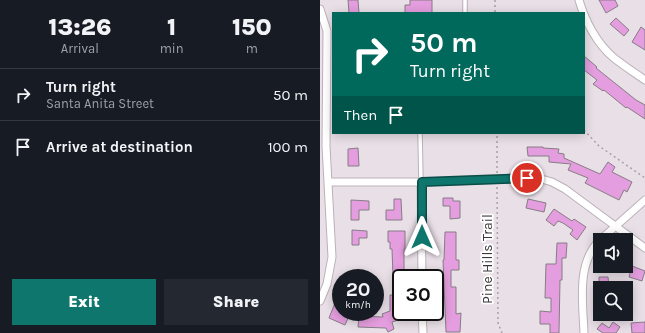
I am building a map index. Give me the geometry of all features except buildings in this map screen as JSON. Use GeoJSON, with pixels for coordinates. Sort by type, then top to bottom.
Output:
{"type":"FeatureCollection","features":[{"type":"Feature","properties":{"kind":"street"},"geometry":{"type":"LineString","coordinates":[[579,0],[584,12]]}},
{"type":"Feature","properties":{"kind":"street"},"geometry":{"type":"LineString","coordinates":[[320,9],[328,30],[326,146],[332,257],[328,284],[320,301]]}},
{"type":"Feature","properties":{"kind":"street"},"geometry":{"type":"LineString","coordinates":[[585,15],[597,39],[613,57],[645,80]]}},
{"type":"Feature","properties":{"kind":"street"},"geometry":{"type":"LineString","coordinates":[[328,182],[422,182],[538,178],[552,182],[565,189],[645,248]]}},
{"type":"Feature","properties":{"kind":"street"},"geometry":{"type":"LineString","coordinates":[[422,182],[422,269]]}},
{"type":"Feature","properties":{"kind":"street"},"geometry":{"type":"LineString","coordinates":[[608,233],[645,200]]}},
{"type":"Feature","properties":{"kind":"street"},"geometry":{"type":"LineString","coordinates":[[584,333],[583,280],[586,262],[593,250]]}},
{"type":"Feature","properties":{"kind":"street"},"geometry":{"type":"LineString","coordinates":[[422,321],[423,333]]}},
{"type":"Feature","properties":{"kind":"lane"},"geometry":{"type":"LineString","coordinates":[[465,0],[465,12]]}},
{"type":"Feature","properties":{"kind":"lane"},"geometry":{"type":"LineString","coordinates":[[420,134],[422,182]]}},
{"type":"Feature","properties":{"kind":"path"},"geometry":{"type":"LineString","coordinates":[[495,0],[495,12]]}},
{"type":"Feature","properties":{"kind":"path"},"geometry":{"type":"LineString","coordinates":[[585,131],[599,146],[645,178]]}},
{"type":"Feature","properties":{"kind":"path"},"geometry":{"type":"LineString","coordinates":[[497,134],[497,175]]}},
{"type":"Feature","properties":{"kind":"path","name":"Pine Hills Trail"},"geometry":{"type":"LineString","coordinates":[[497,185],[498,322],[502,333]]}},
{"type":"Feature","properties":{"kind":"route"},"geometry":{"type":"LineString","coordinates":[[422,237],[422,182],[527,178]]}}]}
